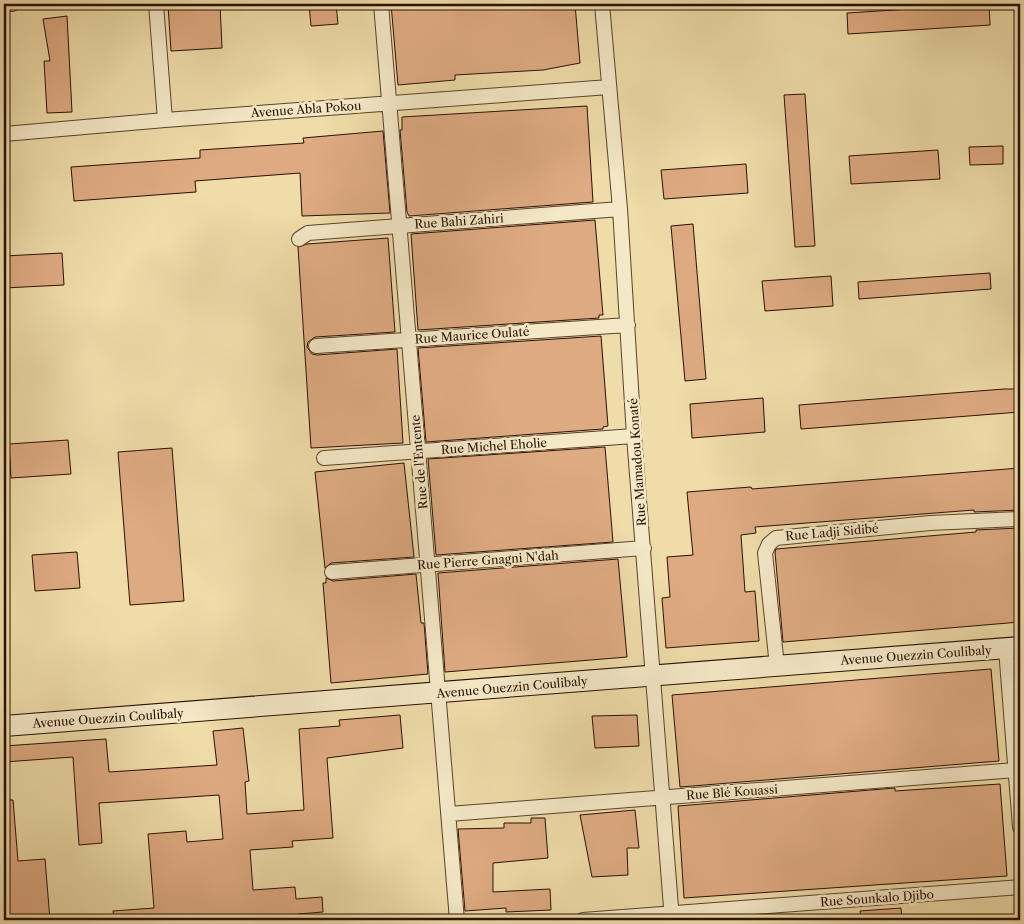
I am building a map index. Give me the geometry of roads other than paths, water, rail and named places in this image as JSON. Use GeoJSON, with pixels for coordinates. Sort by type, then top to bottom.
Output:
{"type":"FeatureCollection","features":[{"type":"Feature","properties":{"kind":"street"},"geometry":{"type":"LineString","coordinates":[[4,4],[12,4]]}},
{"type":"Feature","properties":{"kind":"street"},"geometry":{"type":"LineString","coordinates":[[156,4],[165,120]]}},
{"type":"Feature","properties":{"kind":"street","name":"Rue de l'Entente"},"geometry":{"type":"LineString","coordinates":[[381,4],[457,920]]}},
{"type":"Feature","properties":{"kind":"street","name":"Rue Mamadou Konaté"},"geometry":{"type":"LineString","coordinates":[[602,4],[620,210],[634,436],[672,917]]}},
{"type":"Feature","properties":{"kind":"street","name":"Avenue Abla Pokou"},"geometry":{"type":"LineString","coordinates":[[4,134],[609,87]]}},
{"type":"Feature","properties":{"kind":"street","name":"Rue Bahi Zahiri"},"geometry":{"type":"LineString","coordinates":[[299,239],[308,233],[620,210]]}},
{"type":"Feature","properties":{"kind":"street","name":"Rue Maurice Oulaté"},"geometry":{"type":"LineString","coordinates":[[316,346],[628,325]]}},
{"type":"Feature","properties":{"kind":"street","name":"Rue Michel Eholie"},"geometry":{"type":"LineString","coordinates":[[324,458],[634,436]]}},
{"type":"Feature","properties":{"kind":"street","name":"Rue Ladji Sidibé"},"geometry":{"type":"LineString","coordinates":[[777,666],[765,553],[768,544],[776,538],[930,523],[1020,518]]}},
{"type":"Feature","properties":{"kind":"street","name":"Rue Pierre Gnagni N'dah"},"geometry":{"type":"LineString","coordinates":[[332,572],[644,548]]}},
{"type":"Feature","properties":{"kind":"street"},"geometry":{"type":"LineString","coordinates":[[1013,648],[1016,770],[1020,827]]}},
{"type":"Feature","properties":{"kind":"street","name":"Avenue Ouezzin Coulibaly"},"geometry":{"type":"LineString","coordinates":[[4,726],[438,694],[652,675],[1013,648]]}},
{"type":"Feature","properties":{"kind":"street","name":"Rue Blé Kouassi"},"geometry":{"type":"LineString","coordinates":[[448,814],[1016,770]]}},
{"type":"Feature","properties":{"kind":"street","name":"Rue Sounkalo Djibo"},"geometry":{"type":"LineString","coordinates":[[583,920],[672,917],[1020,887]]}}]}
